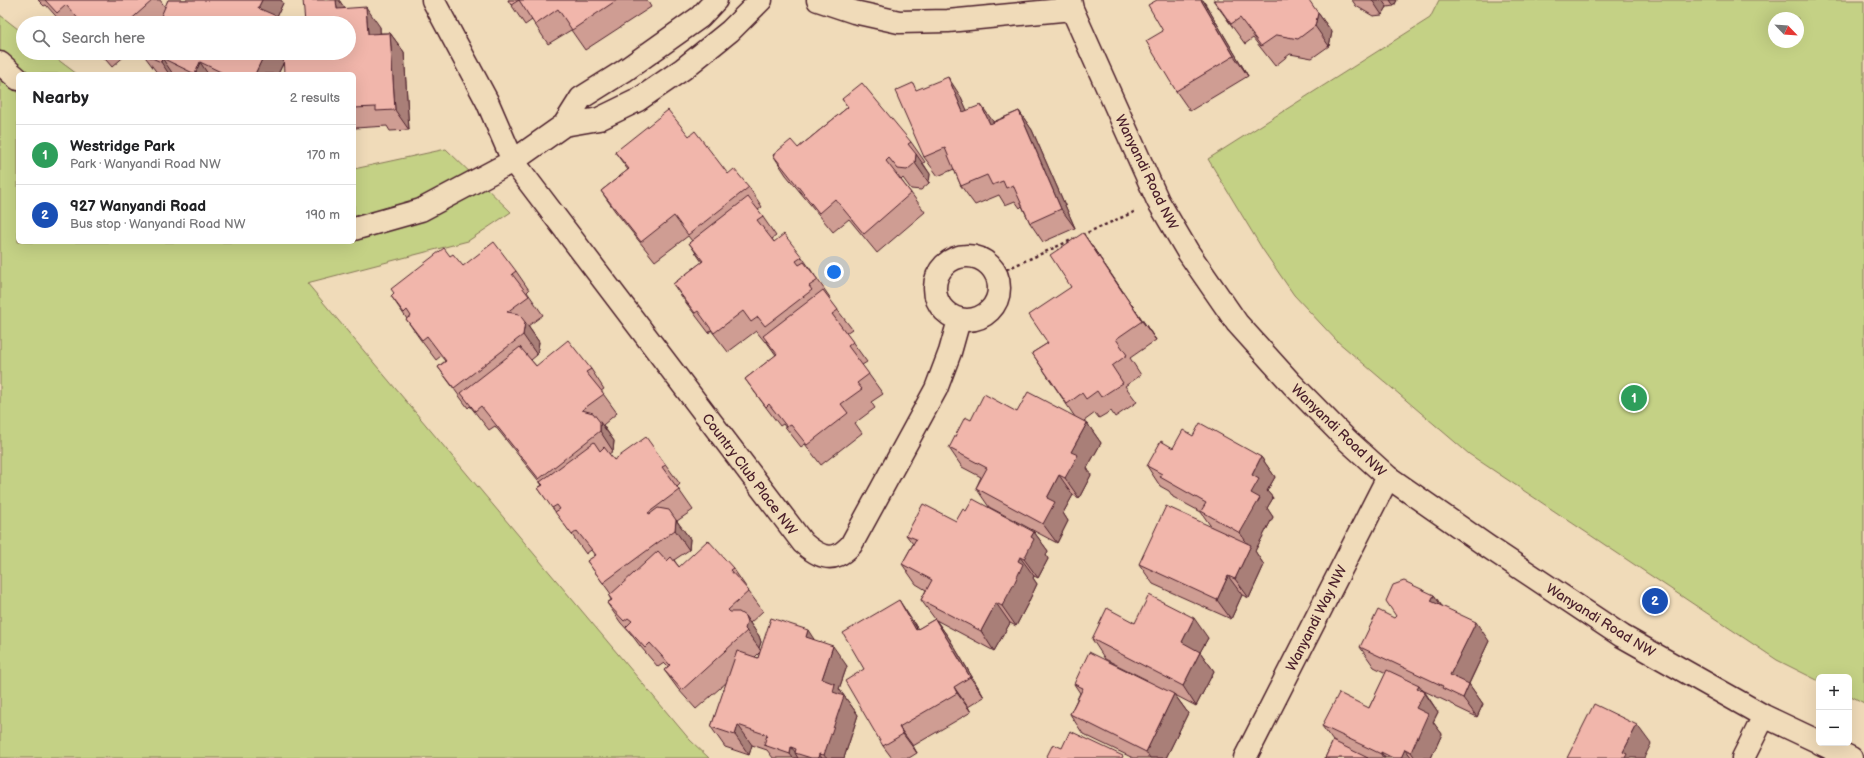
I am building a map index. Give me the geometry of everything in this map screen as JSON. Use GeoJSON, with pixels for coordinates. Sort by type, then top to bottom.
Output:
{"type":"FeatureCollection","features":[{"type":"Feature","properties":{"kind":"street","name":"Country Club Place NW"},"geometry":{"type":"LineString","coordinates":[[433,0],[487,101],[513,161],[798,537],[813,552],[825,556],[838,555],[852,545],[936,389],[950,352],[959,320]]}},
{"type":"Feature","properties":{"kind":"street"},"geometry":{"type":"LineString","coordinates":[[356,228],[421,210],[513,161],[564,125],[581,98],[624,71],[700,17],[716,0]]}},
{"type":"Feature","properties":{"kind":"street"},"geometry":{"type":"LineString","coordinates":[[564,125],[599,119],[638,100],[683,69],[730,31],[761,0]]}},
{"type":"Feature","properties":{"kind":"street"},"geometry":{"type":"LineString","coordinates":[[818,0],[854,12],[899,22],[948,21],[1071,5]]}},
{"type":"Feature","properties":{"kind":"street","name":"Wanyandi Road NW"},"geometry":{"type":"LineString","coordinates":[[1071,5],[1158,201],[1188,252],[1237,323],[1292,384],[1347,440],[1388,477],[1622,636],[1764,716],[1816,741]]}},
{"type":"Feature","properties":{"kind":"street"},"geometry":{"type":"LineString","coordinates":[[0,63],[16,77]]}},
{"type":"Feature","properties":{"kind":"street"},"geometry":{"type":"LineString","coordinates":[[960,256],[971,256],[986,263],[996,274],[999,284],[999,295],[995,304],[980,318],[970,321],[959,320],[949,316],[941,308],[936,299],[934,288],[936,277],[942,268],[950,261],[960,256]]}},
{"type":"Feature","properties":{"kind":"street","name":"Wanyandi Way NW"},"geometry":{"type":"LineString","coordinates":[[1245,758],[1388,477]]}},
{"type":"Feature","properties":{"kind":"street"},"geometry":{"type":"LineString","coordinates":[[1744,758],[1764,716]]}},
{"type":"Feature","properties":{"kind":"street","name":"Wanyandi Road NW"},"geometry":{"type":"LineString","coordinates":[[1826,746],[1851,758]]}},
{"type":"Feature","properties":{"kind":"path"},"geometry":{"type":"LineString","coordinates":[[996,274],[1158,201]]}},
{"type":"Feature","properties":{"kind":"green space"},"geometry":{"type":"Polygon","coordinates":[[[1439,0],[1864,0],[1864,703],[1852,697],[1852,674],[1816,674],[1816,680],[1777,660],[1469,454],[1337,341],[1294,295],[1263,250],[1208,159],[1430,18],[1439,0]]]}},
{"type":"Feature","properties":{"kind":"green space"},"geometry":{"type":"Polygon","coordinates":[[[0,15],[16,28],[16,60],[58,60],[74,72],[16,72],[16,244],[356,244],[356,169],[446,149],[511,212],[468,241],[307,283],[690,740],[709,758],[0,758],[0,15]]]}},
{"type":"Feature","properties":{"kind":"building"},"geometry":{"type":"Polygon","coordinates":[[[45,0],[153,0],[135,16],[76,16],[66,5],[57,13],[45,0]]]}},
{"type":"Feature","properties":{"kind":"building"},"geometry":{"type":"Polygon","coordinates":[[[168,0],[262,0],[258,8],[276,16],[161,16],[168,0]]]}},
{"type":"Feature","properties":{"kind":"building"},"geometry":{"type":"Polygon","coordinates":[[[303,0],[336,0],[337,9],[366,7],[368,34],[390,33],[395,110],[376,111],[376,107],[356,108],[356,72],[284,72],[283,60],[356,60],[356,16],[304,16],[303,0]]]}},
{"type":"Feature","properties":{"kind":"building"},"geometry":{"type":"Polygon","coordinates":[[[508,0],[519,0],[511,5],[508,0]]]}},
{"type":"Feature","properties":{"kind":"building"},"geometry":{"type":"Polygon","coordinates":[[[519,0],[617,0],[572,30],[558,9],[535,25],[519,0]]]}},
{"type":"Feature","properties":{"kind":"building"},"geometry":{"type":"Polygon","coordinates":[[[1157,0],[1201,0],[1234,56],[1176,91],[1146,41],[1163,31],[1148,5],[1157,0]]]}},
{"type":"Feature","properties":{"kind":"building"},"geometry":{"type":"Polygon","coordinates":[[[1214,0],[1309,0],[1318,13],[1315,26],[1298,39],[1277,35],[1261,46],[1240,18],[1231,24],[1214,0]]]}},
{"type":"Feature","properties":{"kind":"building"},"geometry":{"type":"Polygon","coordinates":[[[166,60],[262,60],[256,72],[221,72],[200,62],[196,72],[191,72],[166,60]]]}},
{"type":"Feature","properties":{"kind":"building"},"geometry":{"type":"Polygon","coordinates":[[[948,77],[963,112],[981,105],[990,124],[1019,111],[1061,209],[1030,223],[1013,185],[1006,188],[1003,181],[992,185],[987,175],[961,186],[945,148],[924,157],[895,91],[913,83],[916,90],[948,77]]]}},
{"type":"Feature","properties":{"kind":"building"},"geometry":{"type":"Polygon","coordinates":[[[862,83],[911,142],[908,144],[916,154],[915,163],[907,170],[898,169],[889,158],[886,161],[911,193],[864,234],[835,199],[819,213],[773,155],[791,140],[798,148],[848,107],[842,99],[862,83]]]}},
{"type":"Feature","properties":{"kind":"building"},"geometry":{"type":"Polygon","coordinates":[[[668,110],[689,136],[695,131],[728,174],[734,169],[749,187],[688,235],[674,216],[641,242],[601,191],[629,169],[615,152],[668,110]]]}},
{"type":"Feature","properties":{"kind":"building"},"geometry":{"type":"Polygon","coordinates":[[[748,197],[763,216],[757,220],[774,242],[784,234],[802,257],[796,261],[799,265],[804,262],[818,280],[809,286],[812,290],[765,326],[758,317],[751,322],[743,311],[714,333],[698,311],[695,313],[673,284],[703,261],[689,243],[748,197]]]}},
{"type":"Feature","properties":{"kind":"building"},"geometry":{"type":"Polygon","coordinates":[[[1083,233],[1142,321],[1116,339],[1127,355],[1112,366],[1123,383],[1101,397],[1097,391],[1086,399],[1082,393],[1067,404],[1032,353],[1048,343],[1029,315],[1071,287],[1050,255],[1083,233]]]}},
{"type":"Feature","properties":{"kind":"building"},"geometry":{"type":"Polygon","coordinates":[[[494,242],[516,271],[512,274],[529,296],[507,312],[519,314],[525,322],[523,335],[454,388],[438,367],[446,361],[427,336],[422,340],[406,319],[411,316],[407,310],[404,313],[391,296],[394,293],[391,289],[444,248],[450,256],[453,254],[463,266],[494,242]]]}},
{"type":"Feature","properties":{"kind":"building"},"geometry":{"type":"Polygon","coordinates":[[[823,290],[838,310],[832,314],[853,342],[848,346],[869,374],[857,383],[862,389],[841,404],[848,413],[807,445],[791,425],[787,427],[769,404],[766,407],[745,379],[777,354],[763,336],[823,290]]]}},
{"type":"Feature","properties":{"kind":"building"},"geometry":{"type":"Polygon","coordinates":[[[568,340],[591,369],[586,372],[604,394],[582,410],[593,413],[600,422],[600,431],[539,479],[481,406],[475,411],[461,393],[520,347],[536,366],[568,340]]]}},
{"type":"Feature","properties":{"kind":"building"},"geometry":{"type":"Polygon","coordinates":[[[1028,392],[1087,423],[1071,452],[1078,455],[1065,478],[1059,475],[1047,498],[1055,502],[1043,524],[976,488],[987,468],[949,448],[965,417],[971,420],[984,394],[1017,412],[1028,392]]]}},
{"type":"Feature","properties":{"kind":"building"},"geometry":{"type":"Polygon","coordinates":[[[1200,423],[1261,457],[1252,475],[1259,479],[1251,493],[1260,498],[1240,533],[1201,511],[1206,503],[1160,477],[1162,474],[1147,466],[1161,441],[1173,448],[1183,430],[1193,436],[1200,423]]]}},
{"type":"Feature","properties":{"kind":"building"},"geometry":{"type":"Polygon","coordinates":[[[646,437],[666,465],[662,467],[679,490],[648,513],[650,514],[658,508],[669,510],[676,520],[675,530],[603,583],[587,561],[596,555],[577,531],[572,535],[555,512],[560,509],[557,505],[552,508],[538,488],[543,485],[540,482],[594,442],[600,451],[604,447],[614,460],[646,437]]]}},
{"type":"Feature","properties":{"kind":"building"},"geometry":{"type":"Polygon","coordinates":[[[973,499],[1034,532],[1031,537],[1034,539],[1024,559],[1020,557],[1018,561],[1023,564],[1014,584],[1002,606],[996,603],[981,631],[921,600],[932,580],[902,564],[916,539],[906,535],[923,504],[956,521],[963,509],[966,511],[973,499]]]}},
{"type":"Feature","properties":{"kind":"building"},"geometry":{"type":"Polygon","coordinates":[[[1166,506],[1251,545],[1235,579],[1228,576],[1217,600],[1139,564],[1166,506]]]}},
{"type":"Feature","properties":{"kind":"building"},"geometry":{"type":"Polygon","coordinates":[[[708,540],[733,568],[730,570],[749,591],[728,610],[730,612],[739,612],[745,616],[747,622],[745,629],[747,631],[682,690],[664,670],[670,665],[650,643],[645,648],[626,627],[632,621],[628,618],[624,621],[607,603],[612,600],[609,596],[658,551],[667,561],[671,557],[679,567],[708,540]]]}},
{"type":"Feature","properties":{"kind":"building"},"geometry":{"type":"Polygon","coordinates":[[[1404,581],[1434,595],[1431,601],[1476,622],[1450,675],[1469,684],[1463,698],[1442,688],[1443,686],[1360,647],[1378,610],[1394,618],[1396,616],[1386,601],[1393,585],[1404,581]]]}},
{"type":"Feature","properties":{"kind":"building"},"geometry":{"type":"Polygon","coordinates":[[[1149,595],[1194,618],[1182,642],[1200,652],[1183,686],[1092,639],[1107,608],[1135,623],[1149,595]]]}},
{"type":"Feature","properties":{"kind":"building"},"geometry":{"type":"Polygon","coordinates":[[[899,600],[916,630],[935,619],[970,677],[954,687],[957,693],[899,727],[903,734],[883,746],[845,681],[864,669],[843,633],[899,600]]]}},
{"type":"Feature","properties":{"kind":"building"},"geometry":{"type":"Polygon","coordinates":[[[771,618],[808,630],[806,637],[833,646],[822,679],[835,684],[833,692],[844,696],[824,755],[819,754],[818,758],[811,758],[795,753],[796,749],[791,747],[790,754],[764,745],[767,735],[738,725],[735,735],[711,727],[737,651],[758,658],[771,618]]]}},
{"type":"Feature","properties":{"kind":"building"},"geometry":{"type":"Polygon","coordinates":[[[1089,652],[1174,694],[1146,752],[1070,714],[1083,688],[1074,684],[1089,652]]]}},
{"type":"Feature","properties":{"kind":"building"},"geometry":{"type":"Polygon","coordinates":[[[1387,670],[1419,685],[1417,688],[1425,692],[1416,708],[1428,714],[1411,752],[1405,749],[1401,758],[1393,758],[1381,752],[1381,754],[1322,726],[1339,693],[1369,708],[1387,670]]]}},
{"type":"Feature","properties":{"kind":"building"},"geometry":{"type":"Polygon","coordinates":[[[1594,704],[1637,725],[1623,752],[1627,754],[1625,758],[1567,758],[1594,704]]]}},
{"type":"Feature","properties":{"kind":"building"},"geometry":{"type":"Polygon","coordinates":[[[1070,731],[1123,756],[1122,758],[1046,758],[1053,744],[1062,748],[1070,731]]]}},
{"type":"Feature","properties":{"kind":"building"},"geometry":{"type":"Polygon","coordinates":[[[1333,741],[1368,758],[1325,758],[1333,741]]]}},
{"type":"Feature","properties":{"kind":"place","name":"Westridge Park"},"geometry":{"type":"Point","coordinates":[1634,398]}},
{"type":"Feature","properties":{"kind":"place","name":"927 Wanyandi Road"},"geometry":{"type":"Point","coordinates":[1655,601]}}]}
